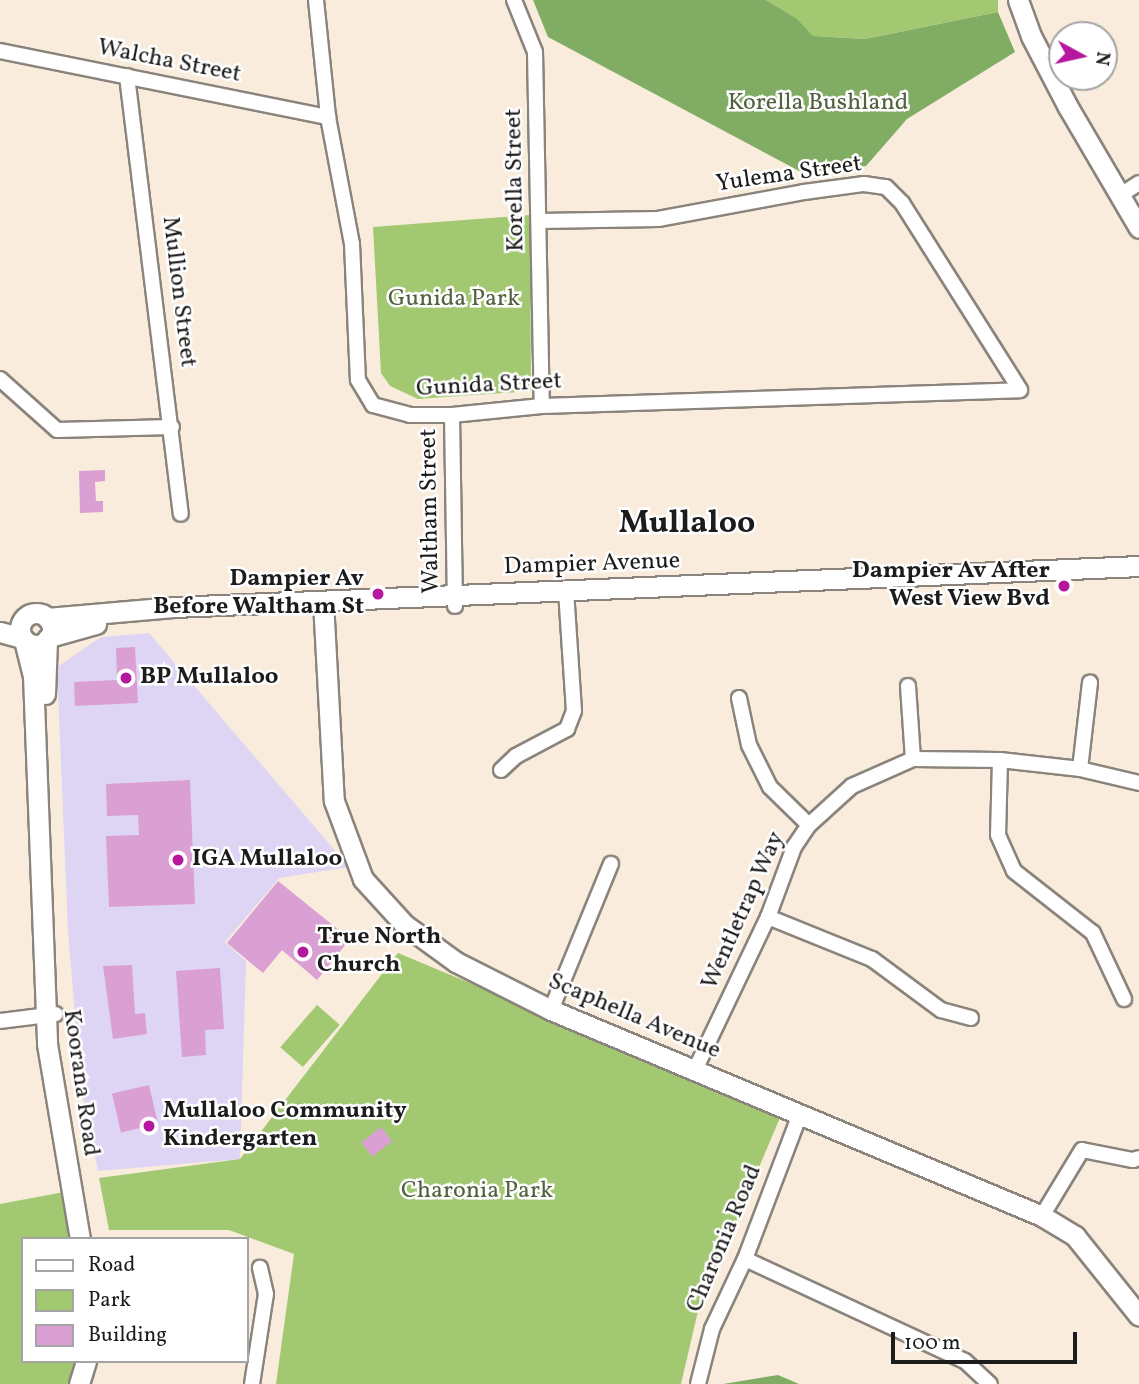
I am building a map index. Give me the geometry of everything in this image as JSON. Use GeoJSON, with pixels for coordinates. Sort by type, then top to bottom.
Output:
{"type":"FeatureCollection","features":[{"type":"Feature","properties":{"kind":"street","name":"Gunida Street"},"geometry":{"type":"LineString","coordinates":[[316,0],[328,117],[352,244],[358,380],[373,405],[410,415],[452,415],[542,405],[1020,390]]}},
{"type":"Feature","properties":{"kind":"street","name":"Korella Street"},"geometry":{"type":"LineString","coordinates":[[514,0],[535,52],[542,405]]}},
{"type":"Feature","properties":{"kind":"street"},"geometry":{"type":"LineString","coordinates":[[1018,0],[1031,36],[1068,107],[1122,194],[1139,228]]}},
{"type":"Feature","properties":{"kind":"street","name":"Walcha Street"},"geometry":{"type":"LineString","coordinates":[[0,51],[328,117]]}},
{"type":"Feature","properties":{"kind":"street","name":"Mullion Street"},"geometry":{"type":"LineString","coordinates":[[127,76],[181,514]]}},
{"type":"Feature","properties":{"kind":"street"},"geometry":{"type":"LineString","coordinates":[[1122,194],[1139,183]]}},
{"type":"Feature","properties":{"kind":"street","name":"Yulema Street"},"geometry":{"type":"LineString","coordinates":[[540,221],[658,219],[804,192],[864,184],[886,187],[902,203],[1020,390]]}},
{"type":"Feature","properties":{"kind":"street"},"geometry":{"type":"LineString","coordinates":[[0,379],[57,430],[172,427]]}},
{"type":"Feature","properties":{"kind":"street","name":"Waltham Street"},"geometry":{"type":"LineString","coordinates":[[452,415],[456,600]]}},
{"type":"Feature","properties":{"kind":"street","name":"Dampier Avenue"},"geometry":{"type":"LineString","coordinates":[[567,596],[1139,566]]}},
{"type":"Feature","properties":{"kind":"street","name":"Dampier Avenue"},"geometry":{"type":"LineString","coordinates":[[48,632],[100,623],[324,606],[1139,578]]}},
{"type":"Feature","properties":{"kind":"street"},"geometry":{"type":"LineString","coordinates":[[500,770],[516,755],[567,729],[574,711],[567,596]]}},
{"type":"Feature","properties":{"kind":"street","name":"Scaphella Avenue"},"geometry":{"type":"LineString","coordinates":[[324,606],[334,801],[363,879],[405,925],[456,962],[551,1010],[1042,1216],[1075,1236],[1139,1316]]}},
{"type":"Feature","properties":{"kind":"street"},"geometry":{"type":"LineString","coordinates":[[0,619],[39,645],[48,632],[35,612],[23,632]]}},
{"type":"Feature","properties":{"kind":"street"},"geometry":{"type":"LineString","coordinates":[[0,632],[23,632]]}},
{"type":"Feature","properties":{"kind":"street","name":"Koorana Road"},"geometry":{"type":"LineString","coordinates":[[23,632],[33,677],[50,1014],[92,1237]]}},
{"type":"Feature","properties":{"kind":"street","name":"Koorana Road"},"geometry":{"type":"LineString","coordinates":[[48,632],[45,718],[52,1088],[80,1237]]}},
{"type":"Feature","properties":{"kind":"street"},"geometry":{"type":"LineString","coordinates":[[1080,769],[1090,683]]}},
{"type":"Feature","properties":{"kind":"street"},"geometry":{"type":"LineString","coordinates":[[908,686],[913,759]]}},
{"type":"Feature","properties":{"kind":"street"},"geometry":{"type":"LineString","coordinates":[[739,698],[749,745],[770,787],[809,825]]}},
{"type":"Feature","properties":{"kind":"street","name":"Wentletrap Way"},"geometry":{"type":"LineString","coordinates":[[695,1070],[768,917],[794,848],[809,825],[852,786],[913,759],[1000,760],[1080,769],[1139,783]]}},
{"type":"Feature","properties":{"kind":"street"},"geometry":{"type":"LineString","coordinates":[[1000,760],[998,835],[1014,871],[1093,933],[1124,999]]}},
{"type":"Feature","properties":{"kind":"street"},"geometry":{"type":"LineString","coordinates":[[551,1010],[611,864]]}},
{"type":"Feature","properties":{"kind":"street"},"geometry":{"type":"LineString","coordinates":[[768,917],[872,959],[941,1010],[971,1018]]}},
{"type":"Feature","properties":{"kind":"street"},"geometry":{"type":"LineString","coordinates":[[0,1021],[50,1014]]}},
{"type":"Feature","properties":{"kind":"street","name":"Charonia Road"},"geometry":{"type":"LineString","coordinates":[[698,1384],[712,1329],[745,1259],[800,1114]]}},
{"type":"Feature","properties":{"kind":"street"},"geometry":{"type":"LineString","coordinates":[[1042,1216],[1082,1150],[1133,1160],[1139,1158]]}},
{"type":"Feature","properties":{"kind":"street"},"geometry":{"type":"LineString","coordinates":[[745,1259],[965,1361],[990,1384]]}},
{"type":"Feature","properties":{"kind":"street"},"geometry":{"type":"LineString","coordinates":[[252,1384],[266,1294],[260,1268]]}},
{"type":"Feature","properties":{"kind":"street"},"geometry":{"type":"LineString","coordinates":[[79,1384],[85,1363]]}},
{"type":"Feature","properties":{"kind":"street"},"geometry":{"type":"LineString","coordinates":[[89,1384],[94,1363]]}},
{"type":"Feature","properties":{"kind":"shaded area"},"geometry":{"type":"Polygon","coordinates":[[[149,633],[349,867],[279,878],[225,942],[246,961],[240,1159],[98,1171],[81,1087],[68,931],[57,667],[101,637],[149,633]]]}},
{"type":"Feature","properties":{"kind":"green space","name":"Korella Bushland"},"geometry":{"type":"Polygon","coordinates":[[[533,0],[766,0],[797,19],[813,36],[865,39],[998,12],[1015,52],[907,119],[866,166],[803,173],[548,37],[533,0]]]}},
{"type":"Feature","properties":{"kind":"green space"},"geometry":{"type":"Polygon","coordinates":[[[766,0],[998,0],[998,12],[865,39],[813,36],[796,19],[766,0]]]}},
{"type":"Feature","properties":{"kind":"green space","name":"Gunida Park"},"geometry":{"type":"Polygon","coordinates":[[[530,215],[531,391],[418,399],[390,386],[381,373],[373,227],[530,215]]]}},
{"type":"Feature","properties":{"kind":"green space","name":"Charonia Park"},"geometry":{"type":"Polygon","coordinates":[[[398,953],[782,1113],[698,1311],[681,1384],[276,1384],[294,1254],[229,1230],[109,1230],[99,1178],[240,1159],[398,953]]]}},
{"type":"Feature","properties":{"kind":"green space"},"geometry":{"type":"Polygon","coordinates":[[[317,1005],[340,1025],[303,1067],[280,1047],[317,1005]]]}},
{"type":"Feature","properties":{"kind":"green space"},"geometry":{"type":"Polygon","coordinates":[[[64,1192],[73,1237],[21,1237],[21,1363],[77,1363],[73,1384],[0,1384],[0,1204],[64,1192]]]}},
{"type":"Feature","properties":{"kind":"green space"},"geometry":{"type":"Polygon","coordinates":[[[778,1375],[799,1384],[723,1384],[778,1375]]]}},
{"type":"Feature","properties":{"kind":"building"},"geometry":{"type":"Polygon","coordinates":[[[105,470],[105,481],[95,482],[96,501],[103,501],[103,512],[80,513],[79,471],[105,470]]]}},
{"type":"Feature","properties":{"kind":"building"},"geometry":{"type":"Polygon","coordinates":[[[135,647],[138,703],[75,706],[74,682],[117,680],[116,648],[135,647]]]}},
{"type":"Feature","properties":{"kind":"building"},"geometry":{"type":"Polygon","coordinates":[[[190,780],[195,904],[109,907],[106,836],[139,835],[138,815],[107,816],[106,784],[190,780]]]}},
{"type":"Feature","properties":{"kind":"building"},"geometry":{"type":"Polygon","coordinates":[[[278,881],[350,939],[317,980],[282,950],[263,973],[227,943],[278,881]]]}},
{"type":"Feature","properties":{"kind":"building"},"geometry":{"type":"Polygon","coordinates":[[[132,965],[135,1014],[145,1013],[147,1034],[113,1039],[103,966],[132,965]]]}},
{"type":"Feature","properties":{"kind":"building"},"geometry":{"type":"Polygon","coordinates":[[[220,968],[224,1029],[205,1030],[206,1055],[182,1057],[176,971],[220,968]]]}},
{"type":"Feature","properties":{"kind":"building"},"geometry":{"type":"Polygon","coordinates":[[[149,1085],[158,1124],[121,1133],[112,1094],[149,1085]]]}},
{"type":"Feature","properties":{"kind":"building"},"geometry":{"type":"Polygon","coordinates":[[[381,1127],[392,1141],[372,1157],[361,1142],[381,1127]]]}},
{"type":"Feature","properties":{"kind":"place","name":"Dampier Av After West View Bvd"},"geometry":{"type":"Point","coordinates":[1064,586]}},
{"type":"Feature","properties":{"kind":"place","name":"Dampier Av Before Waltham St"},"geometry":{"type":"Point","coordinates":[378,594]}},
{"type":"Feature","properties":{"kind":"place","name":"BP Mullaloo"},"geometry":{"type":"Point","coordinates":[126,678]}},
{"type":"Feature","properties":{"kind":"place","name":"IGA Mullaloo"},"geometry":{"type":"Point","coordinates":[178,860]}},
{"type":"Feature","properties":{"kind":"place","name":"True North Church"},"geometry":{"type":"Point","coordinates":[303,952]}},
{"type":"Feature","properties":{"kind":"place","name":"Mullaloo Community Kindergarten"},"geometry":{"type":"Point","coordinates":[149,1126]}},
{"type":"Feature","properties":{"kind":"district","name":"Mullaloo"},"geometry":{"type":"Point","coordinates":[687,524]}}]}
